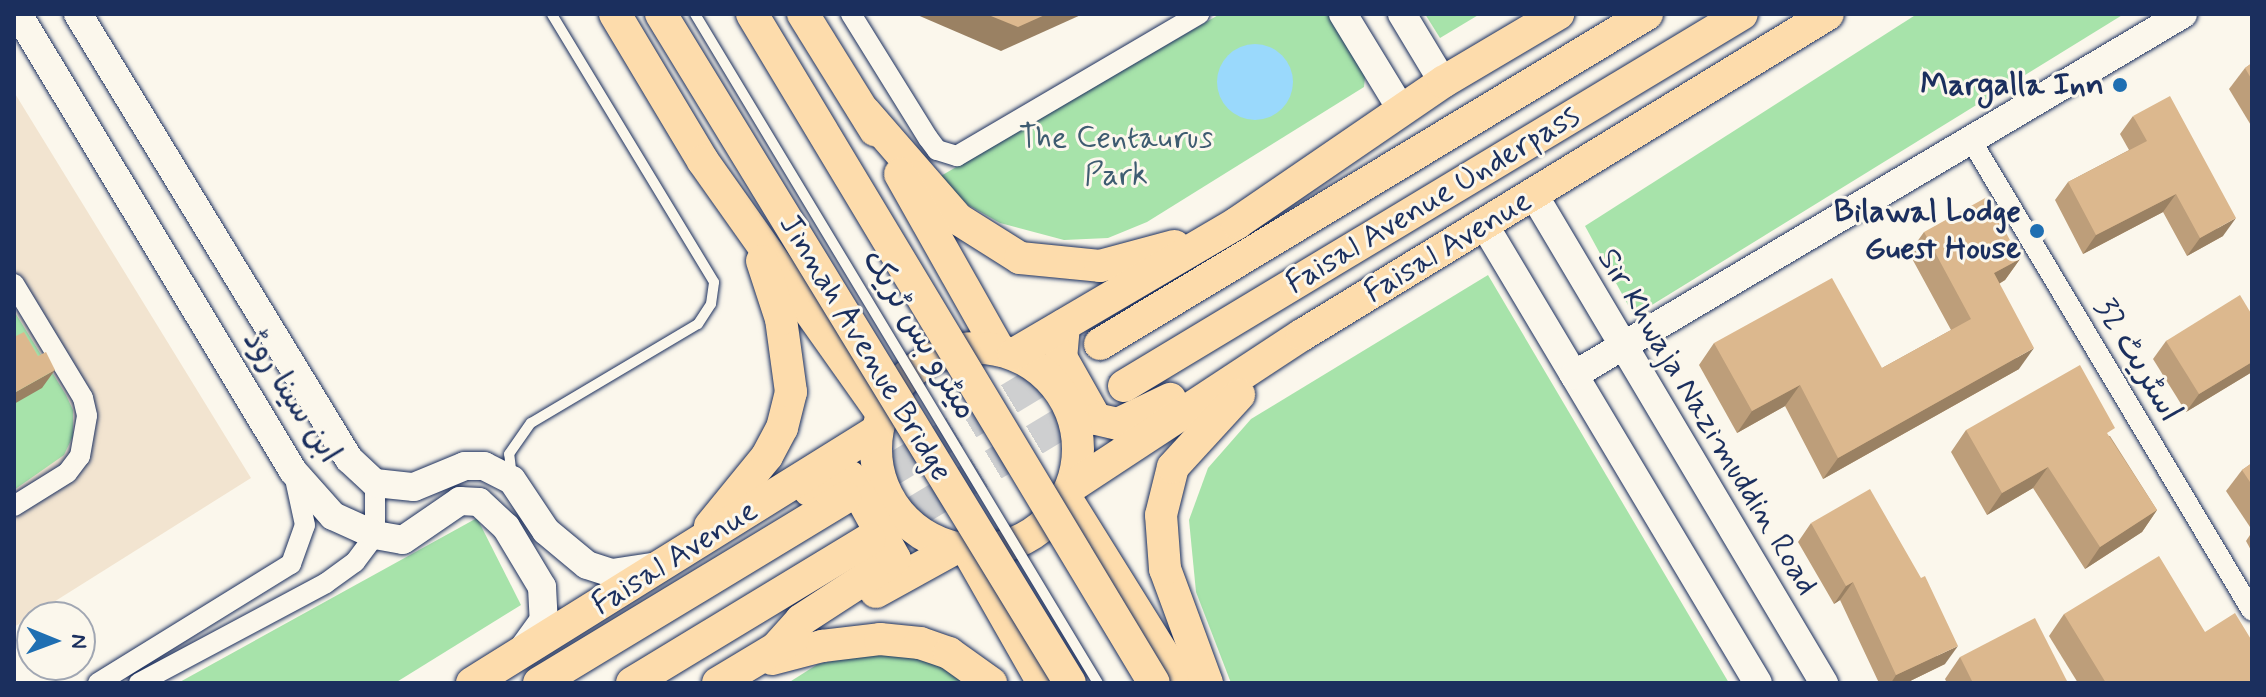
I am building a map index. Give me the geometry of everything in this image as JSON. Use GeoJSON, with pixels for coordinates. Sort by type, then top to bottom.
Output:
{"type":"FeatureCollection","features":[{"type":"Feature","properties":{"kind":"main road","name":"ابن سینا روڈ"},"geometry":{"type":"LineString","coordinates":[[18,14],[293,471],[333,516],[375,535],[403,540],[460,501],[479,502],[506,527],[542,587],[544,620],[518,656]]}},
{"type":"Feature","properties":{"kind":"main road","name":"ابن سینا روڈ"},"geometry":{"type":"LineString","coordinates":[[78,14],[349,459],[375,483],[414,487],[465,466],[484,466],[512,480]]}},
{"type":"Feature","properties":{"kind":"main road"},"geometry":{"type":"LineString","coordinates":[[512,480],[546,531],[587,565],[612,573],[675,558],[767,456],[782,428],[791,392],[781,319],[761,260],[615,14]]}},
{"type":"Feature","properties":{"kind":"main road","name":"Jinnah Avenue Bridge"},"geometry":{"type":"LineString","coordinates":[[661,14],[1070,683]]}},
{"type":"Feature","properties":{"kind":"main road"},"geometry":{"type":"LineString","coordinates":[[752,14],[1154,683]]}},
{"type":"Feature","properties":{"kind":"main road"},"geometry":{"type":"LineString","coordinates":[[803,14],[865,112],[1006,352]]}},
{"type":"Feature","properties":{"kind":"main road"},"geometry":{"type":"LineString","coordinates":[[1343,14],[1401,109]]}},
{"type":"Feature","properties":{"kind":"main road"},"geometry":{"type":"LineString","coordinates":[[1402,14],[1443,82]]}},
{"type":"Feature","properties":{"kind":"main road"},"geometry":{"type":"LineString","coordinates":[[1006,352],[1064,325],[1237,223],[1401,109],[1558,14]]}},
{"type":"Feature","properties":{"kind":"main road","name":"Faisal Avenue Underpass"},"geometry":{"type":"LineString","coordinates":[[1100,344],[1647,14]]}},
{"type":"Feature","properties":{"kind":"main road","name":"Faisal Avenue Underpass"},"geometry":{"type":"LineString","coordinates":[[1124,386],[1742,14]]}},
{"type":"Feature","properties":{"kind":"main road","name":"Faisal Avenue"},"geometry":{"type":"LineString","coordinates":[[1069,492],[1302,335],[1828,14]]}},
{"type":"Feature","properties":{"kind":"main road"},"geometry":{"type":"LineString","coordinates":[[1574,375],[2183,14]]}},
{"type":"Feature","properties":{"kind":"main road"},"geometry":{"type":"LineString","coordinates":[[865,112],[958,219],[1020,258],[1100,266],[1138,258],[1237,223]]}},
{"type":"Feature","properties":{"kind":"main road"},"geometry":{"type":"LineString","coordinates":[[703,161],[879,422]]}},
{"type":"Feature","properties":{"kind":"main road","name":"Sir Khwaja Nazimuddin Road"},"geometry":{"type":"LineString","coordinates":[[1534,195],[1622,349],[1824,683]]}},
{"type":"Feature","properties":{"kind":"main road"},"geometry":{"type":"LineString","coordinates":[[1485,226],[1758,683]]}},
{"type":"Feature","properties":{"kind":"main road"},"geometry":{"type":"LineString","coordinates":[[1064,325],[1061,357],[1068,375],[1096,419],[1106,424],[1138,418],[1217,371],[1302,335]]}},
{"type":"Feature","properties":{"kind":"main road"},"geometry":{"type":"LineString","coordinates":[[1207,683],[1165,569],[1161,538],[1165,488],[1173,467],[1202,429],[1302,335]]}},
{"type":"Feature","properties":{"kind":"main road"},"geometry":{"type":"LineString","coordinates":[[970,347],[1006,352],[1041,370],[1062,394],[1076,434],[1069,492],[1049,522],[1025,539],[998,549],[961,550],[913,528],[884,492],[876,462],[879,422],[895,388],[929,360],[970,347]]}},
{"type":"Feature","properties":{"kind":"main road","name":"Faisal Avenue"},"geometry":{"type":"LineString","coordinates":[[472,683],[734,523],[879,422]]}},
{"type":"Feature","properties":{"kind":"main road"},"geometry":{"type":"LineString","coordinates":[[734,523],[759,518],[844,473],[895,552],[890,564],[801,620],[777,647]]}},
{"type":"Feature","properties":{"kind":"main road"},"geometry":{"type":"LineString","coordinates":[[1069,492],[1181,683]]}},
{"type":"Feature","properties":{"kind":"main road"},"geometry":{"type":"LineString","coordinates":[[539,683],[845,498]]}},
{"type":"Feature","properties":{"kind":"main road"},"geometry":{"type":"LineString","coordinates":[[521,552],[546,531]]}},
{"type":"Feature","properties":{"kind":"main road"},"geometry":{"type":"LineString","coordinates":[[632,683],[870,539]]}},
{"type":"Feature","properties":{"kind":"main road"},"geometry":{"type":"LineString","coordinates":[[718,683],[777,647],[961,550]]}},
{"type":"Feature","properties":{"kind":"main road"},"geometry":{"type":"LineString","coordinates":[[961,550],[1043,683]]}},
{"type":"Feature","properties":{"kind":"main road"},"geometry":{"type":"LineString","coordinates":[[746,666],[822,646],[880,639],[949,653],[991,683]]}},
{"type":"Feature","properties":{"kind":"street"},"geometry":{"type":"LineString","coordinates":[[851,14],[928,138],[937,150],[957,156],[1199,14]]}},
{"type":"Feature","properties":{"kind":"street","name":"اسٹریٹ 32"},"geometry":{"type":"LineString","coordinates":[[1971,140],[2252,611]]}},
{"type":"Feature","properties":{"kind":"street"},"geometry":{"type":"LineString","coordinates":[[14,284],[83,398],[87,416],[80,456],[67,473],[14,506]]}},
{"type":"Feature","properties":{"kind":"street"},"geometry":{"type":"LineString","coordinates":[[98,683],[291,564],[305,525],[293,471]]}},
{"type":"Feature","properties":{"kind":"street"},"geometry":{"type":"LineString","coordinates":[[139,683],[326,583],[355,562],[375,535],[375,483]]}},
{"type":"Feature","properties":{"kind":"lane"},"geometry":{"type":"LineString","coordinates":[[512,480],[509,454],[531,423],[698,324],[711,304],[714,282],[552,14]]}},
{"type":"Feature","properties":{"kind":"lane","name":"میٹرو بس ٹریک"},"geometry":{"type":"LineString","coordinates":[[695,14],[1098,683]]}},
{"type":"Feature","properties":{"kind":"shaded area"},"geometry":{"type":"Polygon","coordinates":[[[14,92],[251,478],[55,601],[16,601],[14,627],[14,92]]]}},
{"type":"Feature","properties":{"kind":"green space","name":"The Centaurus Park"},"geometry":{"type":"Polygon","coordinates":[[[1220,14],[1336,14],[1366,68],[1364,87],[1147,222],[1108,238],[1064,240],[1000,223],[968,205],[939,177],[1220,14]]]}},
{"type":"Feature","properties":{"kind":"green space"},"geometry":{"type":"Polygon","coordinates":[[[1425,14],[1480,14],[1440,38],[1425,14]]]}},
{"type":"Feature","properties":{"kind":"green space"},"geometry":{"type":"Polygon","coordinates":[[[1917,14],[2124,14],[1634,316],[1585,226],[1917,14]]]}},
{"type":"Feature","properties":{"kind":"green space"},"geometry":{"type":"Polygon","coordinates":[[[1488,275],[1729,683],[1231,683],[1196,592],[1189,520],[1208,468],[1251,419],[1488,275]]]}},
{"type":"Feature","properties":{"kind":"green space"},"geometry":{"type":"Polygon","coordinates":[[[14,311],[66,395],[73,410],[73,436],[64,455],[14,490],[14,311]]]}},
{"type":"Feature","properties":{"kind":"green space"},"geometry":{"type":"Polygon","coordinates":[[[477,518],[521,605],[395,683],[178,683],[477,518]]]}},
{"type":"Feature","properties":{"kind":"green space"},"geometry":{"type":"Polygon","coordinates":[[[906,646],[987,683],[788,683],[818,664],[906,646]]]}},
{"type":"Feature","properties":{"kind":"water"},"geometry":{"type":"Polygon","coordinates":[[[1263,44],[1276,50],[1287,61],[1293,82],[1291,97],[1276,114],[1263,120],[1247,120],[1234,114],[1219,97],[1217,74],[1223,61],[1240,46],[1263,44]]]}},
{"type":"Feature","properties":{"kind":"building"},"geometry":{"type":"Polygon","coordinates":[[[986,14],[1047,14],[1018,27],[986,14]]]}},
{"type":"Feature","properties":{"kind":"building"},"geometry":{"type":"Polygon","coordinates":[[[2252,63],[2252,80],[2245,68],[2252,63]]]}},
{"type":"Feature","properties":{"kind":"building"},"geometry":{"type":"Polygon","coordinates":[[[2170,96],[2236,218],[2200,238],[2176,194],[2096,235],[2068,182],[2147,141],[2133,116],[2170,96]]]}},
{"type":"Feature","properties":{"kind":"building"},"geometry":{"type":"Polygon","coordinates":[[[1987,197],[2020,259],[1994,273],[2034,348],[1838,458],[1800,385],[1752,411],[1714,343],[1832,278],[1882,368],[1971,319],[1924,232],[1987,197]]]}},
{"type":"Feature","properties":{"kind":"building"},"geometry":{"type":"Polygon","coordinates":[[[2240,295],[2252,315],[2252,362],[2199,394],[2166,341],[2240,295]]]}},
{"type":"Feature","properties":{"kind":"building"},"geometry":{"type":"Polygon","coordinates":[[[24,332],[38,356],[46,352],[55,370],[14,393],[14,337],[24,332]]]}},
{"type":"Feature","properties":{"kind":"building"},"geometry":{"type":"Polygon","coordinates":[[[2080,365],[2115,428],[2107,433],[2157,510],[2100,547],[2048,467],[2002,493],[1966,430],[2080,365]]]}},
{"type":"Feature","properties":{"kind":"building"},"geometry":{"type":"Polygon","coordinates":[[[2252,463],[2252,485],[2242,470],[2252,463]]]}},
{"type":"Feature","properties":{"kind":"building"},"geometry":{"type":"Polygon","coordinates":[[[1870,489],[1921,578],[1925,576],[1958,646],[1896,675],[1853,582],[1846,586],[1811,523],[1870,489]]]}},
{"type":"Feature","properties":{"kind":"building"},"geometry":{"type":"Polygon","coordinates":[[[2159,556],[2205,632],[2235,613],[2252,641],[2252,683],[2106,683],[2064,614],[2159,556]]]}},
{"type":"Feature","properties":{"kind":"building"},"geometry":{"type":"Polygon","coordinates":[[[2035,618],[2068,683],[1973,683],[1960,657],[2035,618]]]}},
{"type":"Feature","properties":{"kind":"tunnel"},"geometry":{"type":"LineString","coordinates":[[845,498],[1100,344]]}},
{"type":"Feature","properties":{"kind":"tunnel"},"geometry":{"type":"LineString","coordinates":[[870,539],[1124,386]]}},
{"type":"Feature","properties":{"kind":"place","name":"Margalla Inn"},"geometry":{"type":"Point","coordinates":[2120,85]}},
{"type":"Feature","properties":{"kind":"place","name":"Bilawal Lodge Guest House"},"geometry":{"type":"Point","coordinates":[2037,231]}}]}
